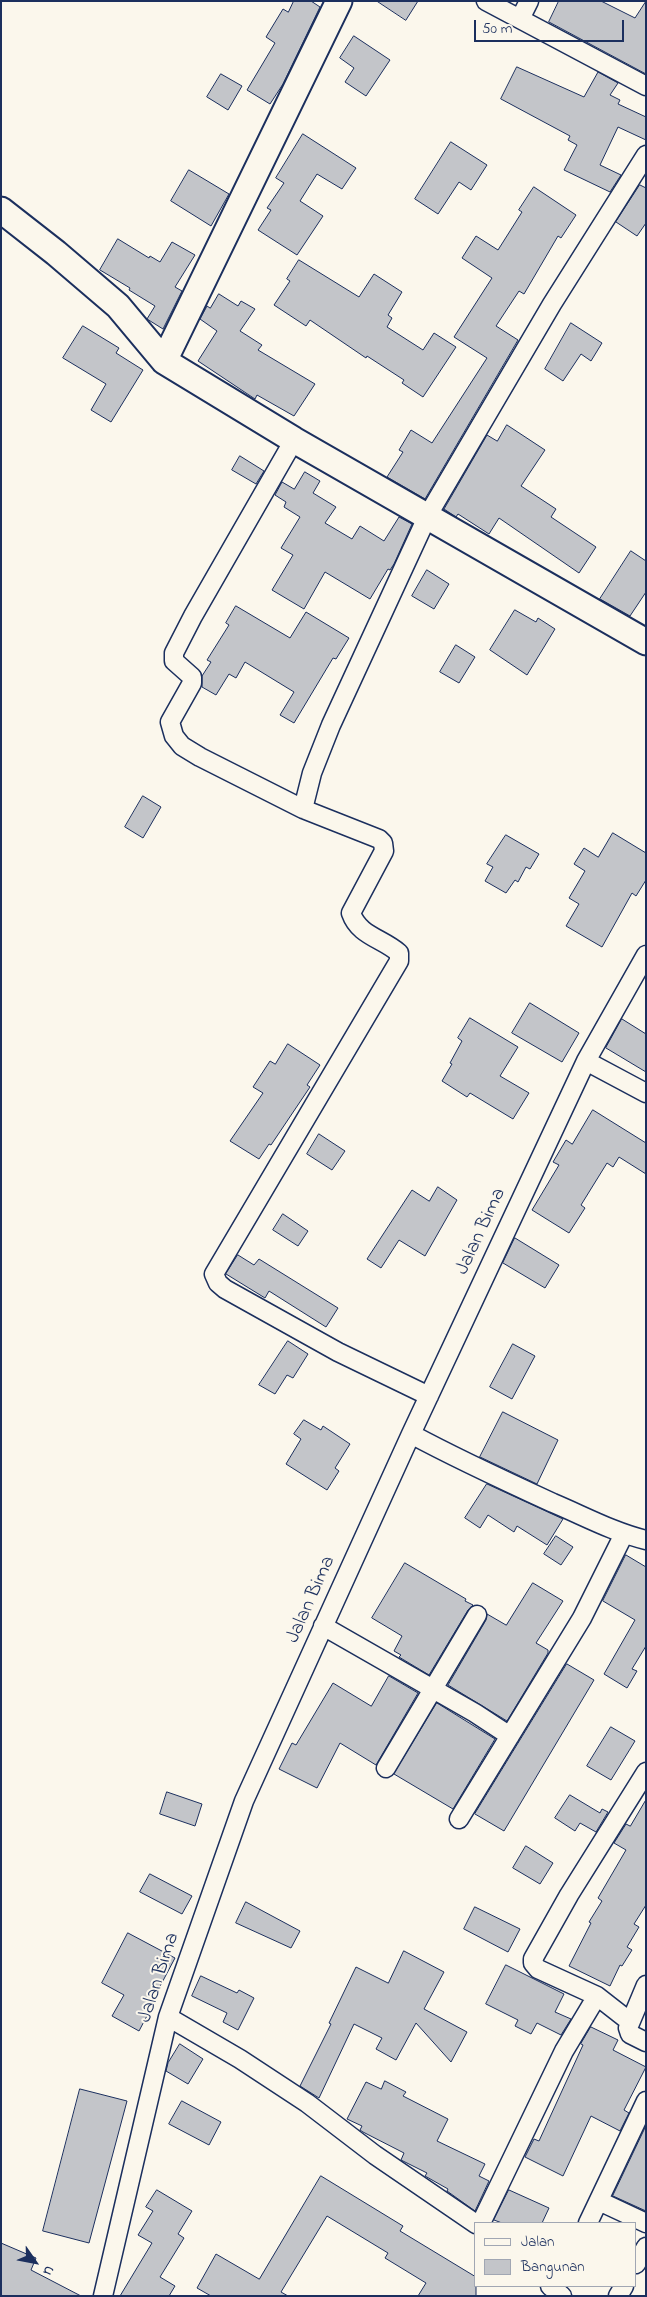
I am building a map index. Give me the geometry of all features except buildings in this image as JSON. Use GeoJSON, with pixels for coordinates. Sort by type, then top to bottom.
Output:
{"type":"FeatureCollection","features":[{"type":"Feature","properties":{"kind":"street"},"geometry":{"type":"LineString","coordinates":[[164,361],[339,1]]}},
{"type":"Feature","properties":{"kind":"street"},"geometry":{"type":"LineString","coordinates":[[486,1],[646,86]]}},
{"type":"Feature","properties":{"kind":"street"},"geometry":{"type":"LineString","coordinates":[[520,19],[529,1]]}},
{"type":"Feature","properties":{"kind":"street"},"geometry":{"type":"LineString","coordinates":[[303,809],[312,773],[331,725],[428,515],[552,304],[646,155]]}},
{"type":"Feature","properties":{"kind":"street"},"geometry":{"type":"LineString","coordinates":[[1,210],[56,253],[118,306],[164,361],[294,440],[428,515],[646,642]]}},
{"type":"Feature","properties":{"kind":"street"},"geometry":{"type":"LineString","coordinates":[[294,440],[193,616],[174,653],[174,661],[192,677],[192,683],[170,722],[174,736],[182,746],[200,757],[303,809],[379,839],[384,843],[384,851],[351,913],[354,923],[361,931],[393,948],[399,953],[399,960],[214,1274],[218,1283],[225,1290],[338,1352],[428,1396]]}},
{"type":"Feature","properties":{"kind":"street","name":"Jalan Bima"},"geometry":{"type":"LineString","coordinates":[[104,2296],[168,2017],[244,1801],[428,1396],[586,1061],[646,955]]}},
{"type":"Feature","properties":{"kind":"street"},"geometry":{"type":"LineString","coordinates":[[586,1061],[646,1093]]}},
{"type":"Feature","properties":{"kind":"street"},"geometry":{"type":"LineString","coordinates":[[411,1434],[452,1456],[624,1534],[646,1540]]}},
{"type":"Feature","properties":{"kind":"street"},"geometry":{"type":"LineString","coordinates":[[459,1819],[582,1618],[624,1534]]}},
{"type":"Feature","properties":{"kind":"street"},"geometry":{"type":"LineString","coordinates":[[386,1768],[477,1615]]}},
{"type":"Feature","properties":{"kind":"street"},"geometry":{"type":"LineString","coordinates":[[323,1626],[510,1736]]}},
{"type":"Feature","properties":{"kind":"street"},"geometry":{"type":"LineString","coordinates":[[629,2021],[597,1996],[538,1969],[533,1963],[533,1959],[569,1894],[646,1772]]}},
{"type":"Feature","properties":{"kind":"street"},"geometry":{"type":"LineString","coordinates":[[646,1985],[629,2021],[628,2028],[630,2034],[646,2042]]}},
{"type":"Feature","properties":{"kind":"street"},"geometry":{"type":"LineString","coordinates":[[481,2222],[564,2051],[597,1996]]}},
{"type":"Feature","properties":{"kind":"street"},"geometry":{"type":"LineString","coordinates":[[168,2017],[240,2059],[307,2103],[375,2155],[474,2223]]}},
{"type":"Feature","properties":{"kind":"street"},"geometry":{"type":"LineString","coordinates":[[588,2222],[646,2101]]}},
{"type":"Feature","properties":{"kind":"street"},"geometry":{"type":"LineString","coordinates":[[599,2201],[646,2223]]}},
{"type":"Feature","properties":{"kind":"street"},"geometry":{"type":"LineString","coordinates":[[637,2262],[646,2246]]}}]}
